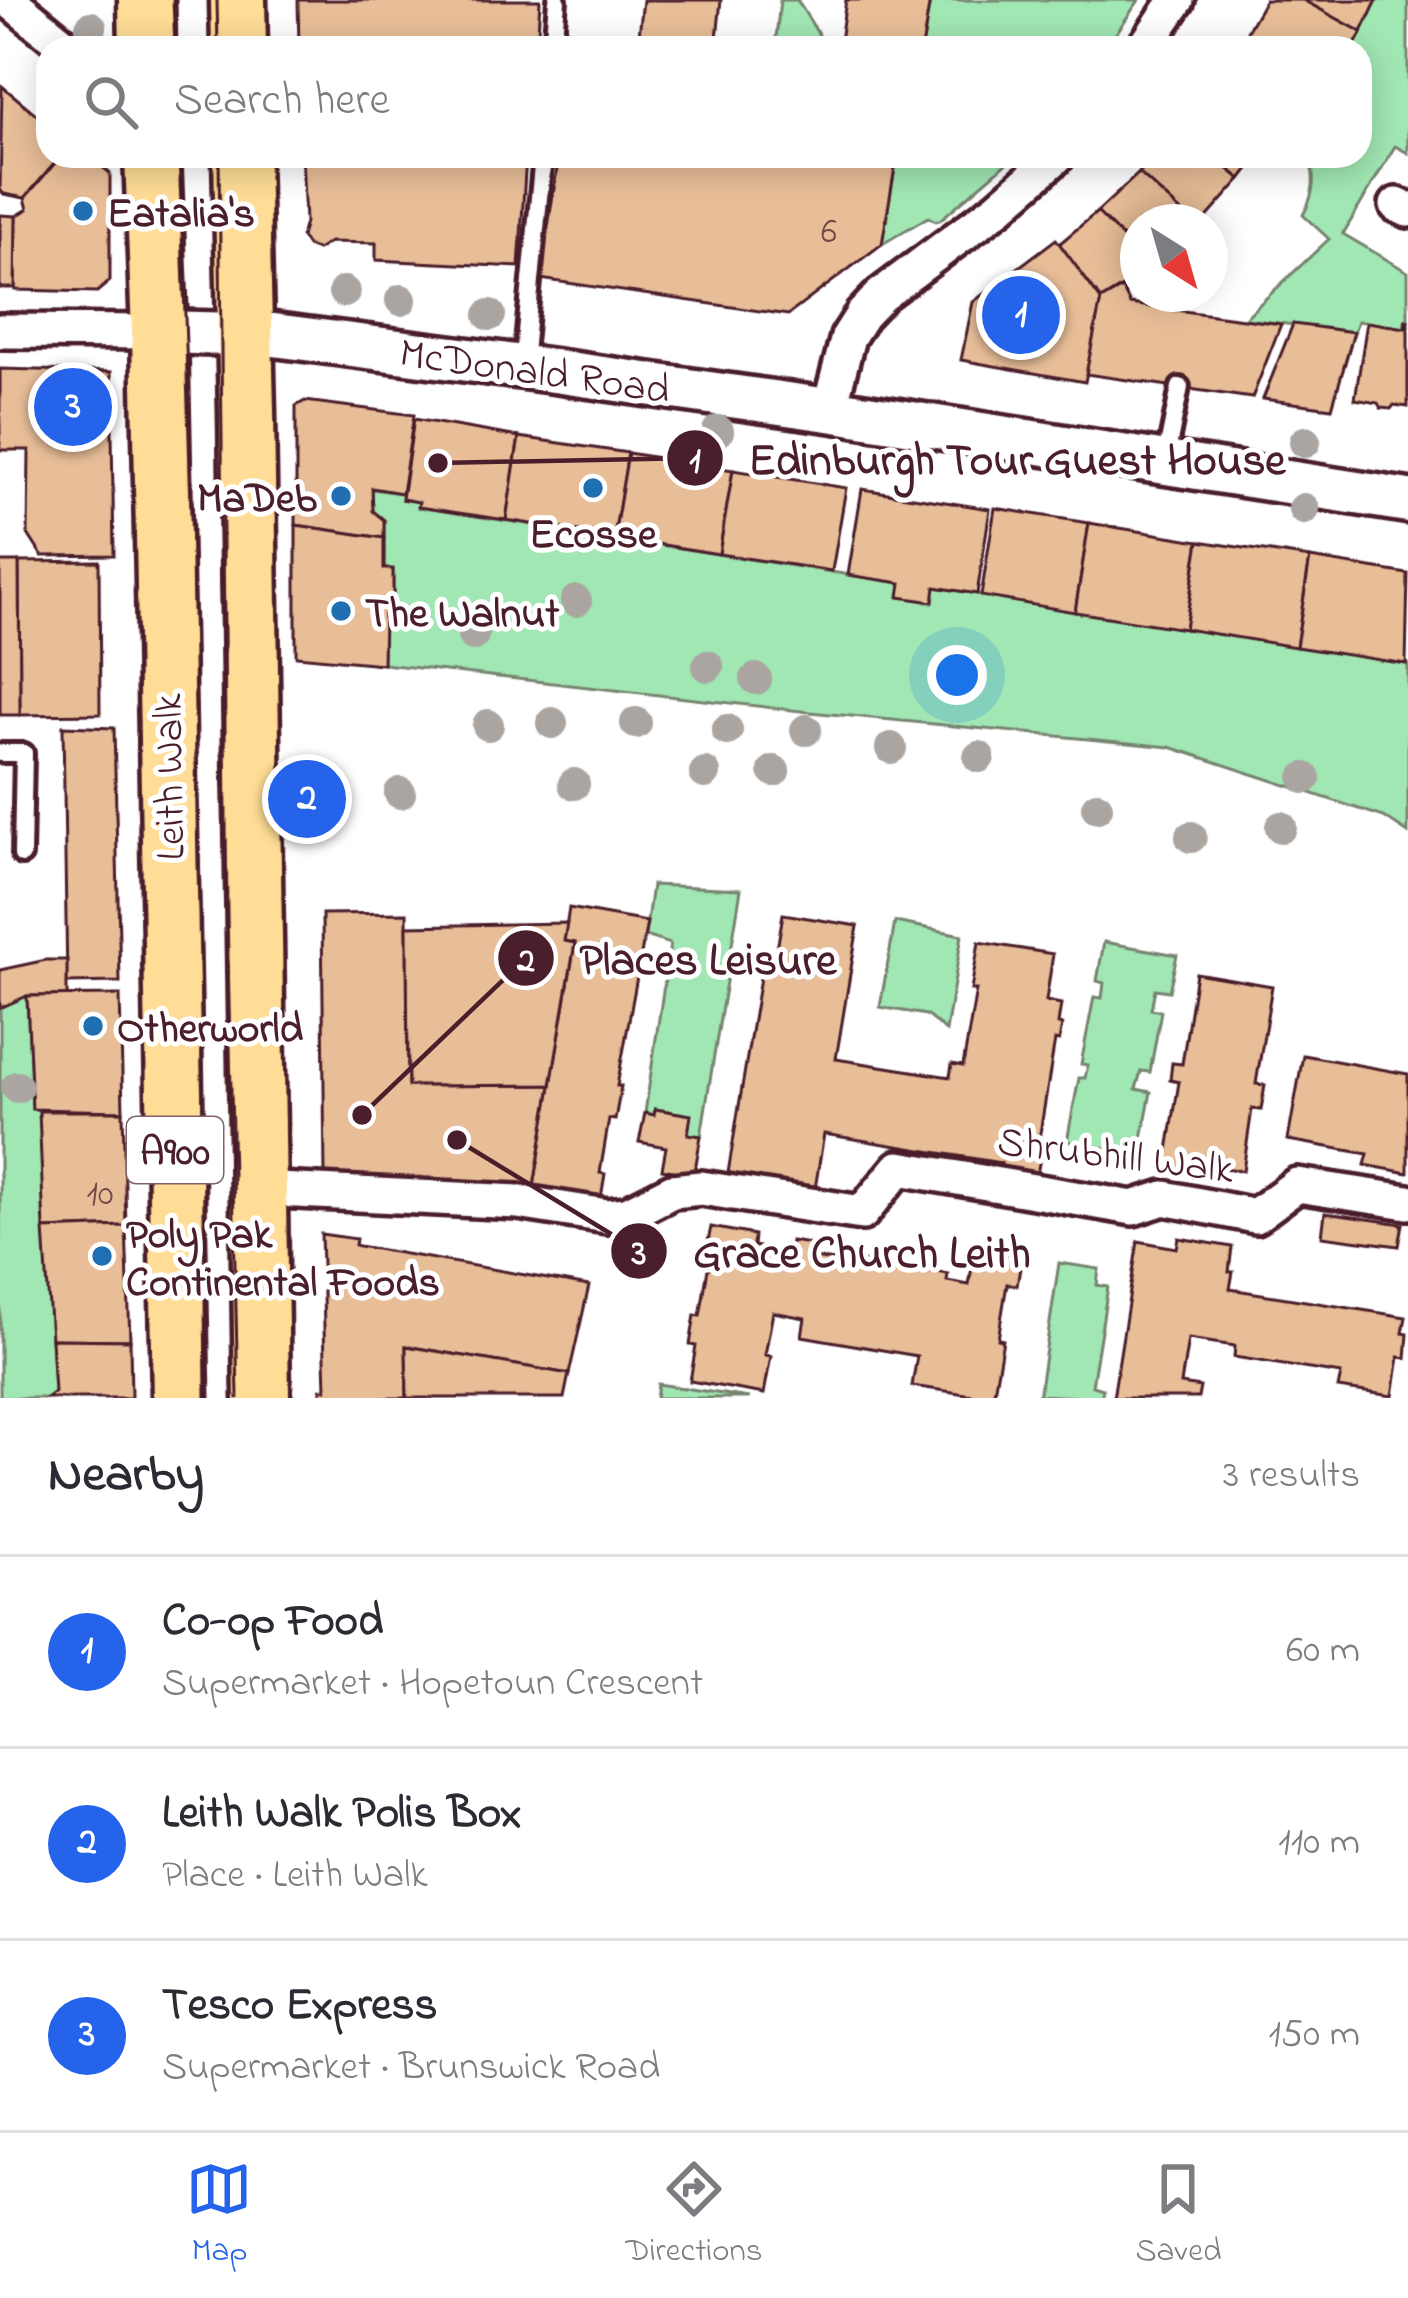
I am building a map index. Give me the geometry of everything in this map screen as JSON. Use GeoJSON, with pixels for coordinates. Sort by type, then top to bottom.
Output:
{"type":"FeatureCollection","features":[{"type":"Feature","properties":{"kind":"main road"},"geometry":{"type":"LineString","coordinates":[[146,0],[147,36]]}},
{"type":"Feature","properties":{"kind":"main road"},"geometry":{"type":"LineString","coordinates":[[238,0],[239,36]]}},
{"type":"Feature","properties":{"kind":"main road","name":"Leith Walk"},"geometry":{"type":"LineString","coordinates":[[152,168],[181,1398]]}},
{"type":"Feature","properties":{"kind":"main road","name":"Leith Walk"},"geometry":{"type":"LineString","coordinates":[[241,168],[262,1398]]}},
{"type":"Feature","properties":{"kind":"street"},"geometry":{"type":"LineString","coordinates":[[9,0],[53,36]]}},
{"type":"Feature","properties":{"kind":"street"},"geometry":{"type":"LineString","coordinates":[[1152,36],[1177,0]]}},
{"type":"Feature","properties":{"kind":"street"},"geometry":{"type":"LineString","coordinates":[[829,410],[848,337],[862,315],[1044,168]]}},
{"type":"Feature","properties":{"kind":"street"},"geometry":{"type":"LineString","coordinates":[[0,331],[159,332]]}},
{"type":"Feature","properties":{"kind":"street","name":"McDonald Road"},"geometry":{"type":"LineString","coordinates":[[159,332],[274,335],[523,366],[1408,501]]}},
{"type":"Feature","properties":{"kind":"street","name":"Shrubhill Walk"},"geometry":{"type":"LineString","coordinates":[[257,1189],[518,1202],[607,1216],[627,1214],[672,1191],[701,1188],[862,1214],[899,1168],[1133,1208],[1164,1198],[1255,1216],[1298,1185],[1408,1202]]}},
{"type":"Feature","properties":{"kind":"lane"},"geometry":{"type":"LineString","coordinates":[[554,36],[556,0]]}},
{"type":"Feature","properties":{"kind":"lane"},"geometry":{"type":"LineString","coordinates":[[523,366],[542,168]]}},
{"type":"Feature","properties":{"kind":"lane"},"geometry":{"type":"LineString","coordinates":[[1165,463],[1180,387]]}},
{"type":"Feature","properties":{"kind":"lane"},"geometry":{"type":"LineString","coordinates":[[0,753],[24,753],[22,855]]}},
{"type":"Feature","properties":{"kind":"green space"},"geometry":{"type":"Polygon","coordinates":[[[780,0],[797,0],[820,36],[776,36],[780,0]]]}},
{"type":"Feature","properties":{"kind":"green space"},"geometry":{"type":"Polygon","coordinates":[[[930,0],[1139,0],[1114,36],[924,36],[930,0]]]}},
{"type":"Feature","properties":{"kind":"green space"},"geometry":{"type":"Polygon","coordinates":[[[1377,0],[1408,0],[1408,153],[1395,146],[1343,234],[1408,272],[1408,321],[1405,328],[1358,321],[1354,332],[1244,319],[1329,239],[1303,215],[1313,186],[1312,168],[1372,168],[1372,36],[1359,36],[1377,0]]]}},
{"type":"Feature","properties":{"kind":"green space"},"geometry":{"type":"Polygon","coordinates":[[[895,168],[1001,168],[940,220],[928,217],[882,244],[895,168]]]}},
{"type":"Feature","properties":{"kind":"green space"},"geometry":{"type":"Polygon","coordinates":[[[372,489],[402,493],[402,499],[419,502],[419,507],[901,583],[900,597],[935,587],[1408,664],[1408,833],[1384,817],[1170,747],[383,664],[384,613],[393,613],[393,570],[384,569],[384,520],[373,511],[372,489]]]}},
{"type":"Feature","properties":{"kind":"green space"},"geometry":{"type":"Polygon","coordinates":[[[652,885],[741,889],[701,1136],[688,1134],[690,1115],[656,1109],[654,1115],[645,1113],[670,944],[645,936],[652,885]]]}},
{"type":"Feature","properties":{"kind":"green space"},"geometry":{"type":"Polygon","coordinates":[[[895,922],[962,935],[946,1031],[926,1015],[880,1007],[895,922]]]}},
{"type":"Feature","properties":{"kind":"green space"},"geometry":{"type":"Polygon","coordinates":[[[1104,942],[1177,955],[1169,991],[1155,989],[1151,1009],[1161,1011],[1150,1072],[1141,1071],[1136,1089],[1151,1092],[1139,1154],[1067,1141],[1079,1078],[1085,1078],[1088,1065],[1081,1064],[1094,997],[1102,998],[1104,983],[1097,981],[1104,942]]]}},
{"type":"Feature","properties":{"kind":"green space"},"geometry":{"type":"Polygon","coordinates":[[[27,996],[32,1109],[39,1109],[54,1392],[46,1398],[0,1398],[0,1008],[27,996]]]}},
{"type":"Feature","properties":{"kind":"green space"},"geometry":{"type":"Polygon","coordinates":[[[1059,1263],[1099,1269],[1097,1285],[1108,1287],[1092,1386],[1103,1389],[1101,1398],[1039,1395],[1059,1263]]]}},
{"type":"Feature","properties":{"kind":"green space"},"geometry":{"type":"Polygon","coordinates":[[[658,1384],[749,1398],[656,1398],[658,1384]]]}},
{"type":"Feature","properties":{"kind":"building"},"geometry":{"type":"Polygon","coordinates":[[[298,0],[540,0],[538,36],[299,36],[298,0]]]}},
{"type":"Feature","properties":{"kind":"building"},"geometry":{"type":"Polygon","coordinates":[[[643,0],[721,0],[717,36],[622,36],[639,35],[643,0]]]}},
{"type":"Feature","properties":{"kind":"building"},"geometry":{"type":"Polygon","coordinates":[[[846,0],[930,0],[924,36],[841,36],[846,0]]]}},
{"type":"Feature","properties":{"kind":"building"},"geometry":{"type":"Polygon","coordinates":[[[1265,0],[1303,0],[1362,32],[1360,36],[1246,33],[1265,0]]]}},
{"type":"Feature","properties":{"kind":"building"},"geometry":{"type":"Polygon","coordinates":[[[1303,0],[1377,0],[1362,32],[1303,0]]]}},
{"type":"Feature","properties":{"kind":"building"},"geometry":{"type":"Polygon","coordinates":[[[2,86],[36,114],[36,168],[51,168],[25,198],[0,190],[2,86]]]}},
{"type":"Feature","properties":{"kind":"building"},"geometry":{"type":"Polygon","coordinates":[[[51,168],[104,168],[110,173],[110,281],[97,292],[15,290],[16,216],[28,209],[25,198],[51,168]]]}},
{"type":"Feature","properties":{"kind":"building"},"geometry":{"type":"Polygon","coordinates":[[[303,168],[525,168],[519,267],[376,260],[376,243],[330,242],[317,250],[301,237],[305,222],[303,168]]]}},
{"type":"Feature","properties":{"kind":"building"},"geometry":{"type":"Polygon","coordinates":[[[557,168],[895,168],[882,244],[788,315],[540,279],[557,168]]]}},
{"type":"Feature","properties":{"kind":"building"},"geometry":{"type":"Polygon","coordinates":[[[1143,168],[1228,168],[1241,179],[1219,204],[1173,204],[1139,173],[1143,168]]]}},
{"type":"Feature","properties":{"kind":"building"},"geometry":{"type":"Polygon","coordinates":[[[1228,168],[1250,168],[1241,179],[1228,168]]]}},
{"type":"Feature","properties":{"kind":"building"},"geometry":{"type":"Polygon","coordinates":[[[1139,173],[1173,204],[1120,204],[1120,235],[1097,212],[1139,173]]]}},
{"type":"Feature","properties":{"kind":"building"},"geometry":{"type":"Polygon","coordinates":[[[1097,212],[1120,235],[1120,288],[1101,300],[1059,244],[1097,212]]]}},
{"type":"Feature","properties":{"kind":"building"},"geometry":{"type":"Polygon","coordinates":[[[0,215],[16,216],[15,288],[0,288],[0,215]]]}},
{"type":"Feature","properties":{"kind":"building"},"geometry":{"type":"Polygon","coordinates":[[[1056,239],[1101,300],[1085,382],[961,360],[973,302],[1056,239]]]}},
{"type":"Feature","properties":{"kind":"building"},"geometry":{"type":"Polygon","coordinates":[[[1120,289],[1120,312],[1190,312],[1281,324],[1252,398],[1086,374],[1101,300],[1120,289]]]}},
{"type":"Feature","properties":{"kind":"building"},"geometry":{"type":"Polygon","coordinates":[[[1406,320],[1408,407],[1381,408],[1378,403],[1355,399],[1367,322],[1405,328],[1406,320]]]}},
{"type":"Feature","properties":{"kind":"building"},"geometry":{"type":"Polygon","coordinates":[[[1293,324],[1354,332],[1332,408],[1263,399],[1293,324]]]}},
{"type":"Feature","properties":{"kind":"building"},"geometry":{"type":"Polygon","coordinates":[[[0,369],[111,372],[114,555],[42,556],[28,534],[29,450],[0,450],[0,369]]]}},
{"type":"Feature","properties":{"kind":"building"},"geometry":{"type":"Polygon","coordinates":[[[305,401],[414,415],[402,493],[372,488],[373,511],[384,520],[384,538],[296,525],[296,406],[305,401]]]}},
{"type":"Feature","properties":{"kind":"building"},"geometry":{"type":"Polygon","coordinates":[[[414,419],[519,437],[506,520],[418,507],[419,502],[402,499],[414,419]]]}},
{"type":"Feature","properties":{"kind":"building"},"geometry":{"type":"Polygon","coordinates":[[[519,437],[628,453],[614,537],[506,520],[519,437]]]}},
{"type":"Feature","properties":{"kind":"building"},"geometry":{"type":"Polygon","coordinates":[[[628,453],[733,470],[719,554],[614,537],[628,453]]]}},
{"type":"Feature","properties":{"kind":"building"},"geometry":{"type":"Polygon","coordinates":[[[733,470],[846,488],[832,571],[719,554],[733,470]]]}},
{"type":"Feature","properties":{"kind":"building"},"geometry":{"type":"Polygon","coordinates":[[[862,489],[990,509],[977,594],[935,587],[933,602],[899,597],[901,583],[848,575],[862,489]]]}},
{"type":"Feature","properties":{"kind":"building"},"geometry":{"type":"Polygon","coordinates":[[[995,508],[1089,523],[1075,612],[981,596],[995,508]]]}},
{"type":"Feature","properties":{"kind":"building"},"geometry":{"type":"Polygon","coordinates":[[[1089,523],[1199,541],[1185,629],[1075,612],[1089,523]]]}},
{"type":"Feature","properties":{"kind":"building"},"geometry":{"type":"Polygon","coordinates":[[[296,525],[384,538],[384,569],[393,569],[393,613],[384,613],[383,664],[296,656],[296,525]]]}},
{"type":"Feature","properties":{"kind":"building"},"geometry":{"type":"Polygon","coordinates":[[[1199,541],[1310,558],[1296,647],[1185,629],[1199,541]]]}},
{"type":"Feature","properties":{"kind":"building"},"geometry":{"type":"Polygon","coordinates":[[[1310,558],[1408,574],[1406,664],[1296,647],[1310,558]]]}},
{"type":"Feature","properties":{"kind":"building"},"geometry":{"type":"Polygon","coordinates":[[[99,561],[100,714],[20,715],[19,562],[99,561]]]}},
{"type":"Feature","properties":{"kind":"building"},"geometry":{"type":"Polygon","coordinates":[[[0,562],[19,562],[20,715],[0,715],[0,562]]]}},
{"type":"Feature","properties":{"kind":"building"},"geometry":{"type":"Polygon","coordinates":[[[63,726],[114,728],[120,982],[67,983],[63,726]]]}},
{"type":"Feature","properties":{"kind":"building"},"geometry":{"type":"Polygon","coordinates":[[[569,908],[647,922],[615,1120],[609,1119],[600,1173],[605,1174],[600,1204],[533,1192],[575,943],[564,941],[569,908]]]}},
{"type":"Feature","properties":{"kind":"building"},"geometry":{"type":"Polygon","coordinates":[[[407,913],[408,1086],[551,1085],[533,1192],[325,1175],[322,914],[407,913]]]}},
{"type":"Feature","properties":{"kind":"building"},"geometry":{"type":"Polygon","coordinates":[[[783,914],[858,926],[836,1059],[950,1077],[952,1064],[963,1066],[979,942],[1053,954],[1046,1001],[1061,1004],[1058,1024],[1062,1025],[1059,1041],[1055,1040],[1037,1174],[1000,1169],[1001,1163],[824,1134],[814,1195],[765,1186],[766,1179],[728,1173],[764,953],[776,955],[783,914]]]}},
{"type":"Feature","properties":{"kind":"building"},"geometry":{"type":"Polygon","coordinates":[[[567,923],[564,941],[575,943],[551,1085],[408,1086],[407,926],[567,923]]]}},
{"type":"Feature","properties":{"kind":"building"},"geometry":{"type":"Polygon","coordinates":[[[67,960],[67,996],[27,996],[0,1008],[0,970],[67,960]]]}},
{"type":"Feature","properties":{"kind":"building"},"geometry":{"type":"Polygon","coordinates":[[[1196,973],[1272,986],[1256,1084],[1265,1085],[1261,1110],[1252,1109],[1243,1171],[1198,1164],[1196,1174],[1165,1169],[1179,1082],[1170,1080],[1172,1063],[1182,1064],[1196,973]]]}},
{"type":"Feature","properties":{"kind":"building"},"geometry":{"type":"Polygon","coordinates":[[[120,995],[123,1111],[32,1109],[27,996],[120,995]]]}},
{"type":"Feature","properties":{"kind":"building"},"geometry":{"type":"Polygon","coordinates":[[[1303,1055],[1408,1074],[1408,1173],[1365,1165],[1368,1154],[1288,1140],[1303,1055]]]}},
{"type":"Feature","properties":{"kind":"building"},"geometry":{"type":"Polygon","coordinates":[[[655,1109],[691,1115],[688,1134],[701,1136],[694,1175],[662,1169],[666,1147],[639,1142],[645,1113],[654,1115],[655,1109]]]}},
{"type":"Feature","properties":{"kind":"building"},"geometry":{"type":"Polygon","coordinates":[[[39,1111],[123,1111],[126,1226],[44,1229],[39,1111]]]}},
{"type":"Feature","properties":{"kind":"building"},"geometry":{"type":"Polygon","coordinates":[[[1325,1213],[1403,1224],[1399,1246],[1322,1236],[1325,1213]]]}},
{"type":"Feature","properties":{"kind":"building"},"geometry":{"type":"Polygon","coordinates":[[[126,1226],[130,1340],[51,1339],[44,1229],[126,1226]]]}},
{"type":"Feature","properties":{"kind":"building"},"geometry":{"type":"Polygon","coordinates":[[[711,1227],[754,1235],[753,1246],[789,1253],[791,1241],[816,1245],[814,1258],[847,1263],[847,1258],[907,1274],[908,1267],[948,1274],[947,1281],[969,1285],[975,1248],[1022,1257],[1017,1285],[1007,1284],[993,1398],[912,1386],[917,1356],[802,1336],[805,1318],[773,1312],[764,1394],[690,1381],[696,1346],[690,1345],[695,1315],[700,1316],[711,1227]]]}},
{"type":"Feature","properties":{"kind":"building"},"geometry":{"type":"Polygon","coordinates":[[[321,1234],[356,1239],[359,1246],[589,1286],[569,1374],[406,1346],[407,1398],[321,1398],[321,1389],[326,1389],[321,1234]]]}},
{"type":"Feature","properties":{"kind":"building"},"geometry":{"type":"Polygon","coordinates":[[[1179,1238],[1232,1247],[1230,1289],[1406,1317],[1406,1358],[1399,1357],[1393,1396],[1338,1388],[1341,1374],[1234,1357],[1235,1346],[1188,1339],[1181,1384],[1200,1387],[1198,1398],[1113,1398],[1138,1241],[1177,1248],[1179,1238]]]}},
{"type":"Feature","properties":{"kind":"building"},"geometry":{"type":"Polygon","coordinates":[[[51,1339],[130,1340],[131,1398],[46,1398],[54,1392],[51,1339]]]}},
{"type":"Feature","properties":{"kind":"building"},"geometry":{"type":"Polygon","coordinates":[[[406,1346],[569,1374],[564,1398],[407,1398],[406,1346]]]}},
{"type":"Feature","properties":{"kind":"tram line"},"geometry":{"type":"LineString","coordinates":[[173,0],[174,36]]}},
{"type":"Feature","properties":{"kind":"tram line"},"geometry":{"type":"LineString","coordinates":[[217,0],[218,36]]}},
{"type":"Feature","properties":{"kind":"tram line"},"geometry":{"type":"LineString","coordinates":[[179,168],[197,777],[206,1398]]}},
{"type":"Feature","properties":{"kind":"tram line"},"geometry":{"type":"LineString","coordinates":[[219,168],[238,1398]]}},
{"type":"Feature","properties":{"kind":"place","name":"Eatalia's"},"geometry":{"type":"Point","coordinates":[83,211]}},
{"type":"Feature","properties":{"kind":"place","name":"Co-op Food"},"geometry":{"type":"Point","coordinates":[1021,315]}},
{"type":"Feature","properties":{"kind":"place","name":"Tesco Express"},"geometry":{"type":"Point","coordinates":[73,407]}},
{"type":"Feature","properties":{"kind":"place","name":"Edinburgh Tour Guest House"},"geometry":{"type":"Point","coordinates":[438,463]}},
{"type":"Feature","properties":{"kind":"place","name":"Ecosse"},"geometry":{"type":"Point","coordinates":[593,488]}},
{"type":"Feature","properties":{"kind":"place","name":"MaDeb"},"geometry":{"type":"Point","coordinates":[341,496]}},
{"type":"Feature","properties":{"kind":"place","name":"The Walnut"},"geometry":{"type":"Point","coordinates":[341,611]}},
{"type":"Feature","properties":{"kind":"place","name":"Leith Walk Polis Box"},"geometry":{"type":"Point","coordinates":[307,799]}},
{"type":"Feature","properties":{"kind":"place","name":"Otherworld"},"geometry":{"type":"Point","coordinates":[93,1026]}},
{"type":"Feature","properties":{"kind":"place","name":"Places Leisure"},"geometry":{"type":"Point","coordinates":[362,1115]}},
{"type":"Feature","properties":{"kind":"place","name":"Grace Church Leith"},"geometry":{"type":"Point","coordinates":[457,1140]}},
{"type":"Feature","properties":{"kind":"place","name":"Poly Pak Continental Foods"},"geometry":{"type":"Point","coordinates":[102,1256]}}]}
